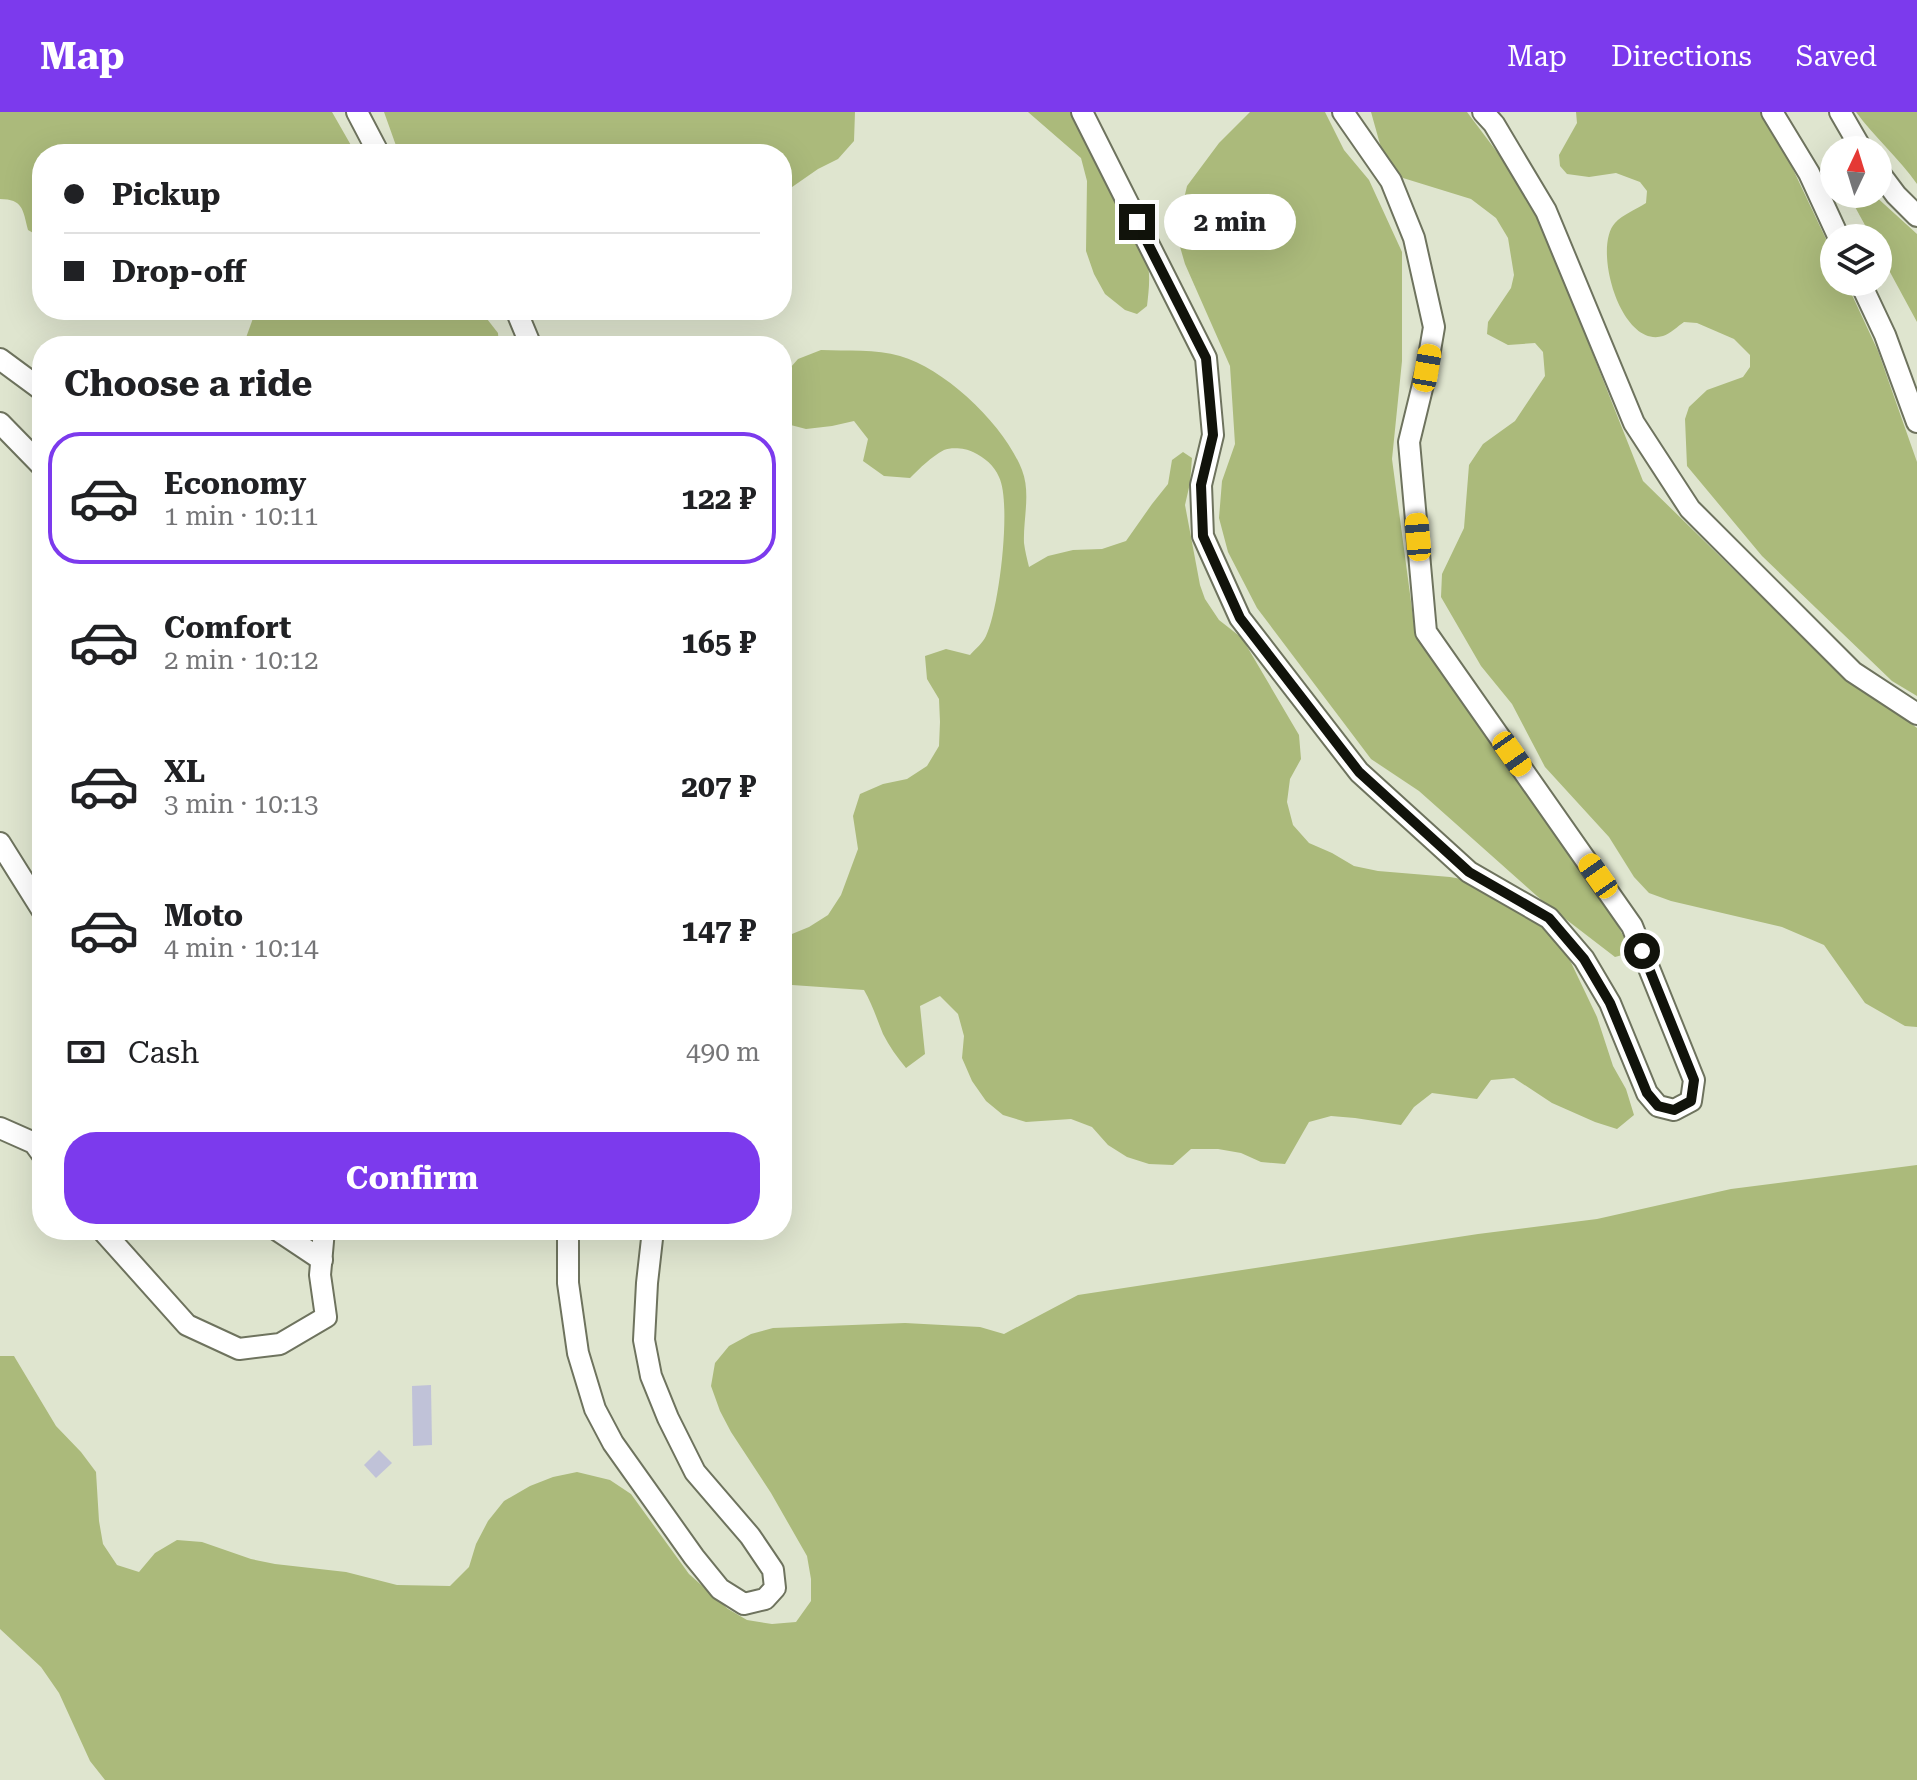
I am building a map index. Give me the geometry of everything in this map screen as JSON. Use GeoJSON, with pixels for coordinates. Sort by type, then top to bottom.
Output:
{"type":"FeatureCollection","features":[{"type":"Feature","properties":{"kind":"street"},"geometry":{"type":"LineString","coordinates":[[357,112],[374,144]]}},
{"type":"Feature","properties":{"kind":"street"},"geometry":{"type":"LineString","coordinates":[[1082,112],[1206,358],[1213,435],[1201,485],[1203,536],[1240,618],[1359,772],[1469,872],[1549,918],[1584,959],[1610,1003],[1647,1093],[1658,1106],[1674,1110],[1691,1101],[1694,1080],[1632,926],[1426,632],[1409,442],[1434,327],[1414,238],[1391,181],[1343,112]]}},
{"type":"Feature","properties":{"kind":"street"},"geometry":{"type":"LineString","coordinates":[[1483,112],[1494,124],[1546,211],[1634,423],[1690,509],[1853,672],[1917,714]]}},
{"type":"Feature","properties":{"kind":"street"},"geometry":{"type":"LineString","coordinates":[[1772,112],[1809,173],[1833,224]]}},
{"type":"Feature","properties":{"kind":"street"},"geometry":{"type":"LineString","coordinates":[[1840,112],[1854,136]]}},
{"type":"Feature","properties":{"kind":"street"},"geometry":{"type":"LineString","coordinates":[[1892,190],[1917,216]]}},
{"type":"Feature","properties":{"kind":"street"},"geometry":{"type":"LineString","coordinates":[[1867,296],[1885,335],[1917,422]]}},
{"type":"Feature","properties":{"kind":"street"},"geometry":{"type":"LineString","coordinates":[[0,359],[32,383]]}},
{"type":"Feature","properties":{"kind":"street"},"geometry":{"type":"LineString","coordinates":[[0,423],[32,456]]}},
{"type":"Feature","properties":{"kind":"street"},"geometry":{"type":"LineString","coordinates":[[0,843],[32,894]]}},
{"type":"Feature","properties":{"kind":"street"},"geometry":{"type":"LineString","coordinates":[[0,1128],[32,1142]]}},
{"type":"Feature","properties":{"kind":"street"},"geometry":{"type":"LineString","coordinates":[[111,1240],[187,1325],[239,1349],[280,1344],[326,1317],[320,1275],[323,1240]]}},
{"type":"Feature","properties":{"kind":"street"},"geometry":{"type":"LineString","coordinates":[[292,1240],[322,1260]]}},
{"type":"Feature","properties":{"kind":"street"},"geometry":{"type":"LineString","coordinates":[[568,1240],[568,1283],[578,1353],[595,1409],[613,1443],[720,1589],[744,1604],[765,1599],[775,1588],[773,1570],[750,1536],[695,1472],[651,1376],[644,1340],[652,1240]]}},
{"type":"Feature","properties":{"kind":"green space"},"geometry":{"type":"Polygon","coordinates":[[[0,112],[332,112],[350,144],[32,144],[32,232],[28,230],[21,207],[13,201],[0,199],[0,112]]]}},
{"type":"Feature","properties":{"kind":"green space"},"geometry":{"type":"Polygon","coordinates":[[[384,112],[855,112],[854,141],[838,159],[792,187],[792,144],[395,144],[384,112]]]}},
{"type":"Feature","properties":{"kind":"green space"},"geometry":{"type":"Polygon","coordinates":[[[1028,112],[1075,112],[1124,219],[1146,257],[1149,275],[1147,306],[1137,314],[1125,310],[1105,294],[1094,274],[1086,251],[1087,181],[1081,158],[1028,112]]]}},
{"type":"Feature","properties":{"kind":"green space"},"geometry":{"type":"Polygon","coordinates":[[[1250,112],[1325,112],[1344,150],[1369,180],[1402,252],[1402,361],[1392,459],[1414,624],[1459,697],[1610,911],[1627,943],[1626,954],[1615,957],[1546,904],[1419,791],[1371,759],[1257,608],[1228,552],[1219,518],[1222,481],[1235,444],[1230,366],[1185,264],[1176,233],[1187,186],[1219,143],[1250,112]]]}},
{"type":"Feature","properties":{"kind":"green space"},"geometry":{"type":"Polygon","coordinates":[[[1371,112],[1467,112],[1518,180],[1541,223],[1643,481],[1830,664],[1917,728],[1917,1027],[1905,1026],[1865,1003],[1824,945],[1782,927],[1649,893],[1634,877],[1609,837],[1545,767],[1512,704],[1481,666],[1441,597],[1442,574],[1464,528],[1469,465],[1483,444],[1515,421],[1545,376],[1543,352],[1535,343],[1508,345],[1487,334],[1488,322],[1511,288],[1514,275],[1508,238],[1496,218],[1471,199],[1403,178],[1385,162],[1371,112]]]}},
{"type":"Feature","properties":{"kind":"green space"},"geometry":{"type":"Polygon","coordinates":[[[1576,112],[1766,112],[1820,226],[1820,296],[1852,296],[1878,351],[1917,462],[1917,696],[1892,681],[1762,556],[1687,466],[1685,419],[1689,407],[1707,390],[1743,377],[1750,367],[1750,355],[1734,339],[1697,323],[1684,322],[1666,335],[1648,336],[1623,313],[1609,273],[1609,236],[1618,220],[1646,203],[1647,191],[1640,182],[1616,173],[1589,177],[1567,174],[1560,166],[1559,155],[1577,123],[1576,112]]]}},
{"type":"Feature","properties":{"kind":"green space"},"geometry":{"type":"Polygon","coordinates":[[[1856,112],[1917,112],[1917,184],[1892,153],[1892,136],[1876,136],[1856,112]]]}},
{"type":"Feature","properties":{"kind":"green space"},"geometry":{"type":"Polygon","coordinates":[[[1856,208],[1888,208],[1917,234],[1917,322],[1892,276],[1892,224],[1864,224],[1856,208]]]}},
{"type":"Feature","properties":{"kind":"green space"},"geometry":{"type":"Polygon","coordinates":[[[252,320],[488,320],[498,336],[247,336],[252,320]]]}},
{"type":"Feature","properties":{"kind":"green space"},"geometry":{"type":"Polygon","coordinates":[[[821,350],[881,352],[900,356],[936,373],[972,401],[1002,435],[1022,470],[1026,497],[1024,543],[1029,567],[1048,556],[1073,550],[1102,549],[1126,541],[1168,484],[1172,460],[1183,452],[1192,458],[1185,505],[1205,599],[1219,620],[1242,638],[1299,735],[1301,759],[1290,779],[1287,802],[1293,825],[1309,843],[1354,866],[1473,881],[1535,919],[1553,935],[1567,954],[1597,1017],[1634,1115],[1617,1129],[1552,1103],[1514,1078],[1491,1080],[1477,1099],[1432,1093],[1414,1107],[1401,1125],[1331,1116],[1309,1122],[1285,1164],[1261,1162],[1241,1153],[1218,1149],[1191,1149],[1173,1165],[1149,1164],[1127,1157],[1108,1145],[1092,1127],[1071,1119],[1026,1122],[1003,1115],[986,1101],[972,1081],[962,1058],[964,1036],[958,1014],[940,996],[920,1006],[925,1054],[906,1068],[885,1038],[864,990],[792,985],[792,934],[828,915],[841,895],[858,849],[853,816],[860,794],[883,784],[907,779],[927,766],[939,746],[939,699],[927,679],[925,656],[946,649],[970,655],[985,639],[995,604],[1004,532],[1003,490],[999,477],[989,462],[973,452],[947,449],[930,459],[910,478],[884,476],[863,461],[868,439],[854,421],[806,429],[792,425],[792,366],[798,359],[821,350]]]}},
{"type":"Feature","properties":{"kind":"green space"},"geometry":{"type":"Polygon","coordinates":[[[1917,1165],[1917,1780],[105,1780],[90,1761],[59,1693],[41,1667],[0,1629],[0,1356],[14,1356],[56,1426],[96,1472],[103,1544],[117,1565],[139,1572],[155,1553],[177,1540],[202,1542],[275,1564],[346,1572],[397,1585],[450,1586],[469,1567],[488,1521],[504,1501],[530,1486],[577,1472],[610,1480],[631,1494],[689,1574],[728,1609],[747,1620],[772,1624],[796,1622],[811,1601],[807,1556],[731,1432],[711,1386],[715,1363],[729,1346],[751,1334],[773,1328],[905,1323],[980,1327],[1004,1334],[1078,1295],[1478,1234],[1597,1219],[1731,1189],[1917,1165]]]}},
{"type":"Feature","properties":{"kind":"building"},"geometry":{"type":"Polygon","coordinates":[[[431,1385],[432,1445],[413,1446],[412,1386],[431,1385]]]}},
{"type":"Feature","properties":{"kind":"building"},"geometry":{"type":"Polygon","coordinates":[[[379,1450],[392,1463],[376,1478],[364,1465],[379,1450]]]}},
{"type":"Feature","properties":{"kind":"route"},"geometry":{"type":"LineString","coordinates":[[1137,222],[1206,358],[1213,435],[1201,485],[1203,536],[1240,618],[1359,772],[1469,872],[1549,918],[1584,959],[1610,1003],[1647,1093],[1658,1106],[1674,1110],[1691,1101],[1694,1080],[1642,951]]}}]}
